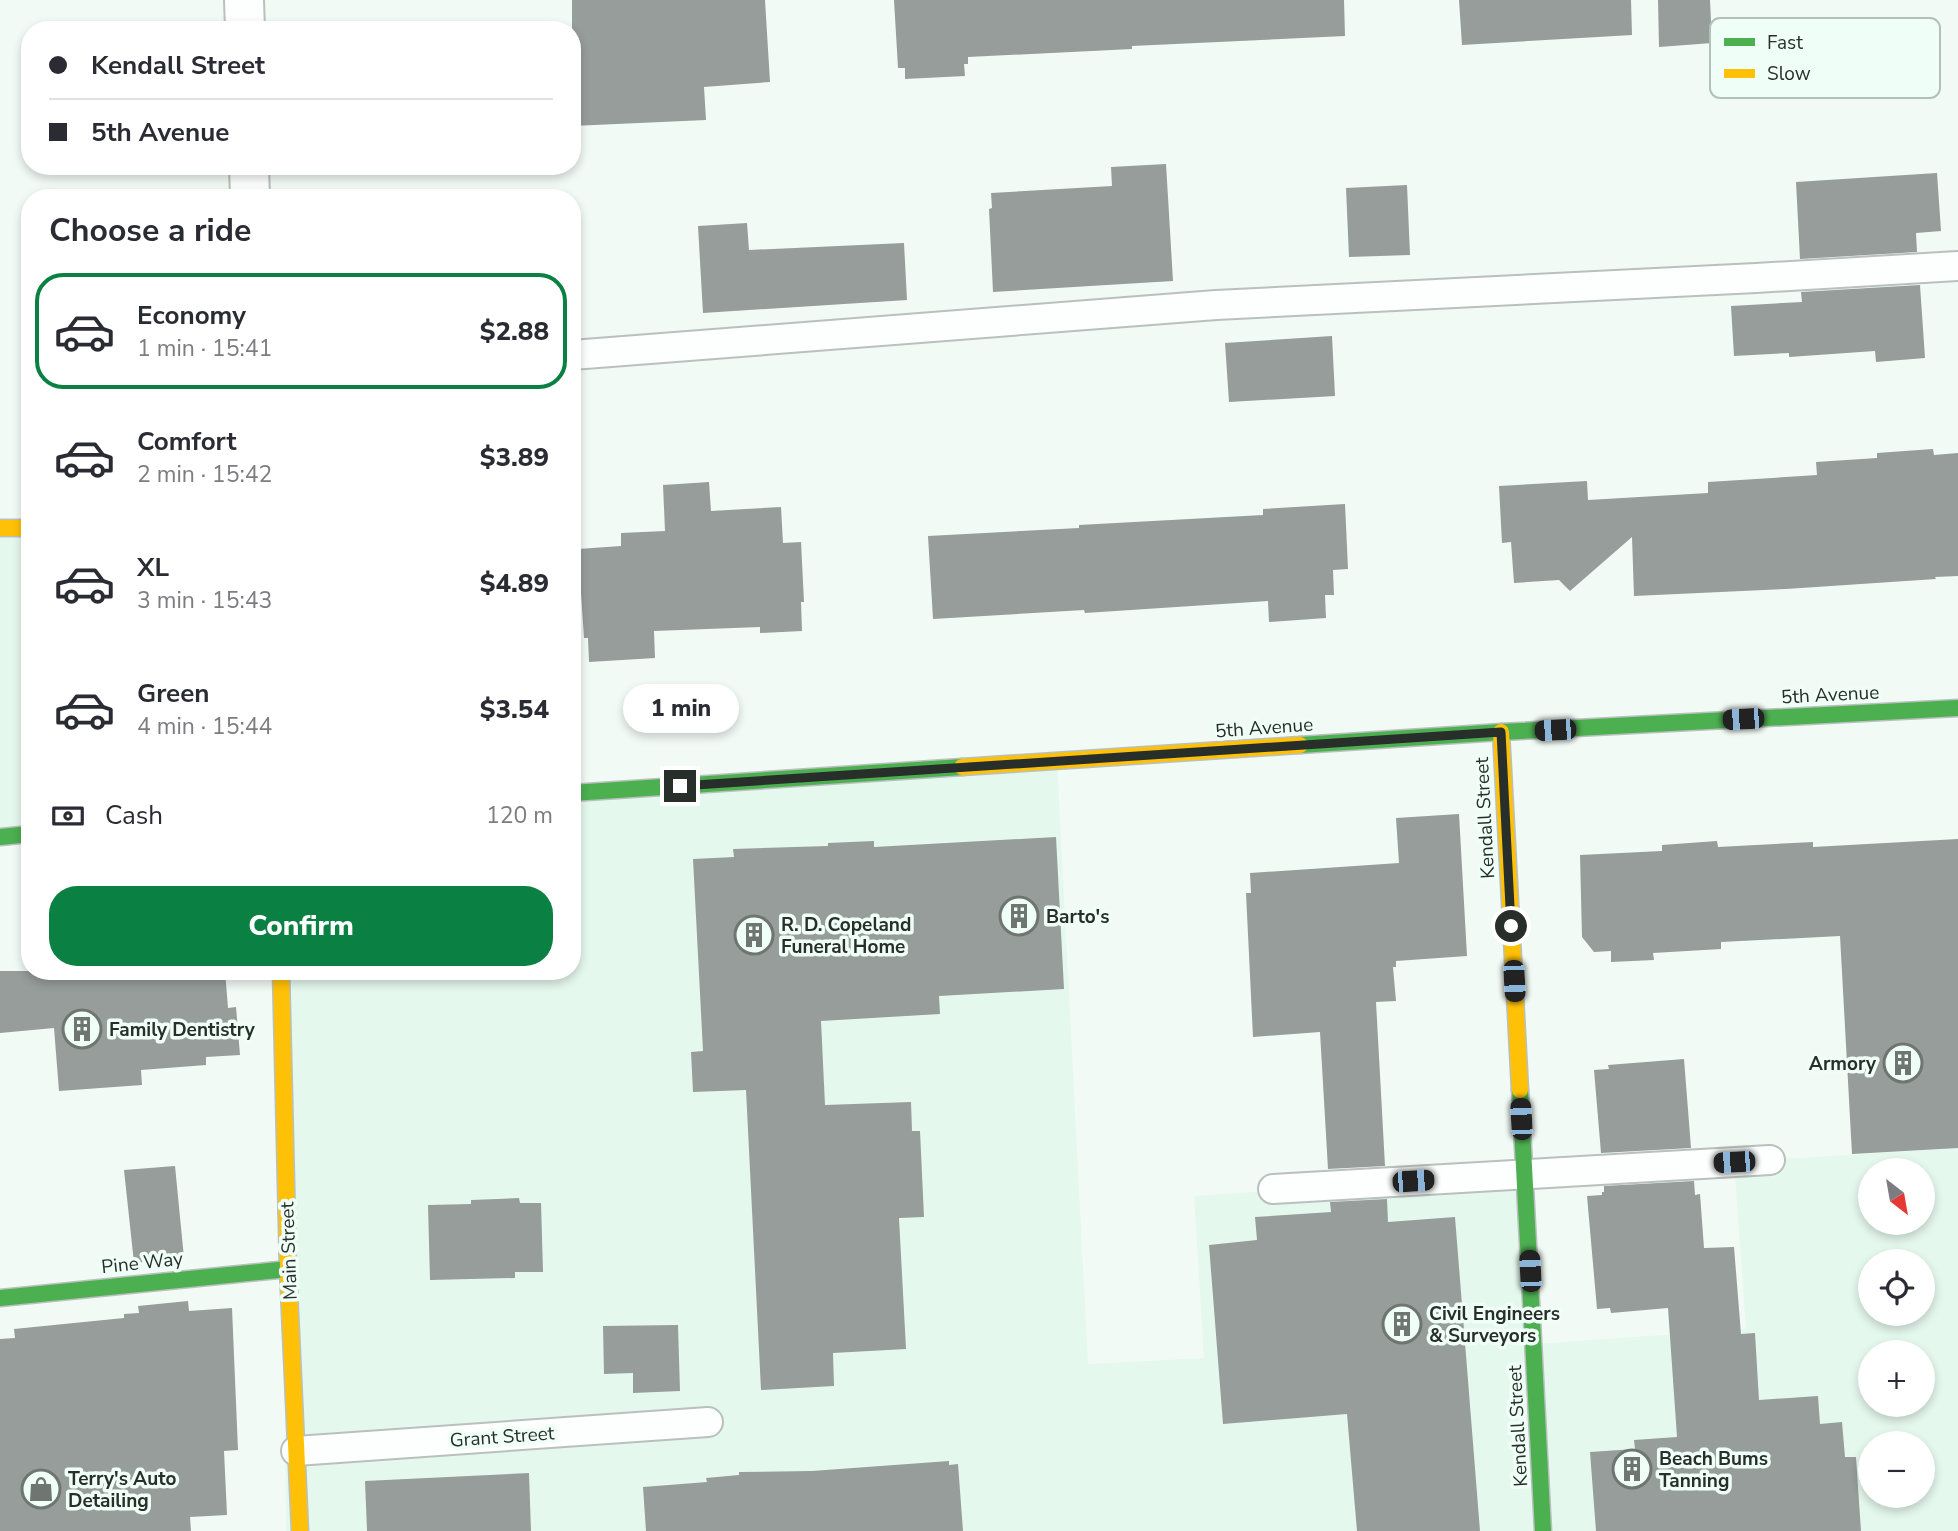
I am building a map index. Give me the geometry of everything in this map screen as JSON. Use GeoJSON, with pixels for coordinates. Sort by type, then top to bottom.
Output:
{"type":"FeatureCollection","features":[{"type":"Feature","properties":{"kind":"street"},"geometry":{"type":"LineString","coordinates":[[244,0],[245,21]]}},
{"type":"Feature","properties":{"kind":"street"},"geometry":{"type":"LineString","coordinates":[[0,528],[21,528]]}},
{"type":"Feature","properties":{"kind":"street","name":"5th Avenue"},"geometry":{"type":"LineString","coordinates":[[581,792],[1501,732],[1958,708]]}},
{"type":"Feature","properties":{"kind":"street","name":"Kendall Street"},"geometry":{"type":"LineString","coordinates":[[1501,732],[1543,1531]]}},
{"type":"Feature","properties":{"kind":"street"},"geometry":{"type":"LineString","coordinates":[[0,837],[21,835]]}},
{"type":"Feature","properties":{"kind":"street","name":"Main Street"},"geometry":{"type":"LineString","coordinates":[[281,980],[288,1269],[300,1531]]}},
{"type":"Feature","properties":{"kind":"street","name":"Pine Way"},"geometry":{"type":"LineString","coordinates":[[0,1298],[288,1269]]}},
{"type":"Feature","properties":{"kind":"lane"},"geometry":{"type":"LineString","coordinates":[[581,354],[1216,305],[1958,266]]}},
{"type":"Feature","properties":{"kind":"lane"},"geometry":{"type":"LineString","coordinates":[[1273,1189],[1770,1160]]}},
{"type":"Feature","properties":{"kind":"lane","name":"Grant Street"},"geometry":{"type":"LineString","coordinates":[[296,1451],[708,1422]]}},
{"type":"Feature","properties":{"kind":"shaded area"},"geometry":{"type":"Polygon","coordinates":[[[0,528],[21,528],[21,835],[0,837],[0,528]]]}},
{"type":"Feature","properties":{"kind":"shaded area"},"geometry":{"type":"Polygon","coordinates":[[[1057,761],[1088,1364],[1204,1358],[1194,1196],[1524,1174],[1534,1344],[1746,1329],[1734,1162],[1958,1148],[1958,1531],[286,1531],[281,980],[581,980],[581,792],[1057,761]]]}},
{"type":"Feature","properties":{"kind":"building"},"geometry":{"type":"Polygon","coordinates":[[[572,0],[765,0],[770,82],[704,87],[706,120],[581,126],[581,21],[572,21],[572,0]]]}},
{"type":"Feature","properties":{"kind":"building"},"geometry":{"type":"Polygon","coordinates":[[[894,0],[1344,0],[1345,36],[968,57],[968,64],[964,64],[965,76],[905,79],[905,68],[898,68],[894,0]]]}},
{"type":"Feature","properties":{"kind":"building"},"geometry":{"type":"Polygon","coordinates":[[[1459,0],[1631,0],[1632,35],[1462,45],[1459,0]]]}},
{"type":"Feature","properties":{"kind":"building"},"geometry":{"type":"Polygon","coordinates":[[[1658,0],[1710,0],[1710,43],[1659,47],[1658,0]]]}},
{"type":"Feature","properties":{"kind":"building"},"geometry":{"type":"Polygon","coordinates":[[[1166,164],[1173,281],[993,292],[989,209],[992,208],[991,193],[1112,186],[1111,167],[1166,164]]]}},
{"type":"Feature","properties":{"kind":"building"},"geometry":{"type":"Polygon","coordinates":[[[1937,173],[1941,231],[1916,233],[1917,252],[1800,259],[1796,182],[1937,173]]]}},
{"type":"Feature","properties":{"kind":"building"},"geometry":{"type":"Polygon","coordinates":[[[1407,185],[1410,255],[1349,257],[1346,188],[1407,185]]]}},
{"type":"Feature","properties":{"kind":"building"},"geometry":{"type":"Polygon","coordinates":[[[747,223],[749,250],[904,243],[907,300],[703,313],[698,226],[747,223]]]}},
{"type":"Feature","properties":{"kind":"building"},"geometry":{"type":"Polygon","coordinates":[[[1920,285],[1925,358],[1876,362],[1875,351],[1789,357],[1789,353],[1734,356],[1731,306],[1802,302],[1801,292],[1920,285]]]}},
{"type":"Feature","properties":{"kind":"building"},"geometry":{"type":"Polygon","coordinates":[[[1332,336],[1335,396],[1229,402],[1225,343],[1332,336]]]}},
{"type":"Feature","properties":{"kind":"building"},"geometry":{"type":"Polygon","coordinates":[[[1933,449],[1934,455],[1958,453],[1958,576],[1786,589],[1634,596],[1632,537],[1570,591],[1559,580],[1514,583],[1511,542],[1502,543],[1499,486],[1587,481],[1588,500],[1708,493],[1708,482],[1817,475],[1816,462],[1877,458],[1877,453],[1933,449]]]}},
{"type":"Feature","properties":{"kind":"building"},"geometry":{"type":"Polygon","coordinates":[[[709,482],[711,511],[781,507],[783,543],[801,542],[804,602],[801,602],[802,631],[760,633],[760,627],[654,631],[655,658],[589,662],[588,638],[584,638],[581,549],[621,546],[621,533],[665,531],[663,485],[709,482]]]}},
{"type":"Feature","properties":{"kind":"building"},"geometry":{"type":"Polygon","coordinates":[[[1345,504],[1348,569],[1333,570],[1334,595],[1325,595],[1326,618],[1269,622],[1268,601],[1085,613],[1084,610],[933,619],[928,536],[1263,515],[1263,509],[1345,504]]]}},
{"type":"Feature","properties":{"kind":"building"},"geometry":{"type":"Polygon","coordinates":[[[1459,814],[1467,956],[1396,961],[1396,967],[1393,967],[1396,1001],[1376,1002],[1385,1166],[1328,1169],[1320,1032],[1253,1037],[1246,893],[1251,893],[1250,873],[1399,863],[1396,818],[1459,814]]]}},
{"type":"Feature","properties":{"kind":"building"},"geometry":{"type":"Polygon","coordinates":[[[1056,837],[1064,989],[939,996],[940,1014],[821,1021],[825,1105],[911,1102],[912,1131],[920,1131],[924,1217],[899,1218],[906,1349],[833,1353],[834,1386],[761,1390],[746,1090],[693,1092],[691,1052],[703,1051],[693,859],[734,857],[733,849],[828,846],[828,843],[874,841],[874,847],[1056,837]]]}},
{"type":"Feature","properties":{"kind":"building"},"geometry":{"type":"Polygon","coordinates":[[[1958,839],[1958,1148],[1852,1154],[1840,936],[1721,942],[1721,949],[1653,953],[1654,960],[1611,962],[1611,951],[1594,952],[1582,937],[1580,855],[1662,851],[1662,845],[1717,841],[1718,847],[1813,842],[1813,847],[1958,839]]]}},
{"type":"Feature","properties":{"kind":"building"},"geometry":{"type":"Polygon","coordinates":[[[0,971],[21,971],[21,980],[226,980],[228,1008],[236,1007],[240,1055],[206,1057],[206,1065],[141,1070],[142,1085],[59,1091],[54,1028],[0,1033],[0,971]]]}},
{"type":"Feature","properties":{"kind":"building"},"geometry":{"type":"Polygon","coordinates":[[[1684,1059],[1691,1148],[1601,1153],[1594,1070],[1609,1069],[1608,1065],[1684,1059]]]}},
{"type":"Feature","properties":{"kind":"building"},"geometry":{"type":"Polygon","coordinates":[[[175,1166],[184,1258],[134,1263],[124,1170],[175,1166]]]}},
{"type":"Feature","properties":{"kind":"building"},"geometry":{"type":"Polygon","coordinates":[[[1694,1181],[1695,1195],[1700,1194],[1704,1248],[1734,1247],[1741,1334],[1755,1333],[1759,1400],[1818,1396],[1820,1424],[1842,1422],[1845,1457],[1856,1457],[1861,1531],[1596,1531],[1590,1452],[1635,1449],[1634,1440],[1677,1437],[1668,1308],[1611,1313],[1610,1308],[1597,1309],[1587,1196],[1602,1195],[1604,1186],[1694,1181]]]}},
{"type":"Feature","properties":{"kind":"building"},"geometry":{"type":"Polygon","coordinates":[[[519,1198],[520,1203],[541,1203],[543,1272],[515,1272],[515,1278],[430,1280],[428,1205],[471,1204],[471,1200],[519,1198]]]}},
{"type":"Feature","properties":{"kind":"building"},"geometry":{"type":"Polygon","coordinates":[[[1387,1199],[1388,1222],[1455,1217],[1480,1531],[1357,1531],[1347,1414],[1223,1424],[1209,1245],[1257,1240],[1255,1217],[1331,1212],[1330,1202],[1387,1199]]]}},
{"type":"Feature","properties":{"kind":"building"},"geometry":{"type":"Polygon","coordinates":[[[188,1301],[189,1311],[232,1308],[238,1450],[224,1451],[227,1515],[190,1517],[191,1531],[0,1531],[0,1339],[15,1338],[14,1329],[124,1318],[124,1314],[139,1313],[138,1306],[188,1301]]]}},
{"type":"Feature","properties":{"kind":"building"},"geometry":{"type":"Polygon","coordinates":[[[678,1325],[680,1391],[633,1393],[633,1373],[604,1374],[603,1326],[678,1325]]]}},
{"type":"Feature","properties":{"kind":"building"},"geometry":{"type":"Polygon","coordinates":[[[949,1461],[949,1465],[958,1464],[963,1531],[646,1531],[643,1487],[707,1482],[706,1478],[739,1475],[739,1472],[812,1471],[949,1461]]]}},
{"type":"Feature","properties":{"kind":"building"},"geometry":{"type":"Polygon","coordinates":[[[529,1473],[531,1531],[367,1531],[365,1481],[529,1473]]]}},
{"type":"Feature","properties":{"kind":"traffic: fast"},"geometry":{"type":"LineString","coordinates":[[1300,745],[1958,708]]}},
{"type":"Feature","properties":{"kind":"traffic: fast"},"geometry":{"type":"LineString","coordinates":[[581,792],[962,767]]}},
{"type":"Feature","properties":{"kind":"traffic: fast"},"geometry":{"type":"LineString","coordinates":[[0,837],[21,835]]}},
{"type":"Feature","properties":{"kind":"traffic: fast"},"geometry":{"type":"LineString","coordinates":[[1520,1090],[1543,1531]]}},
{"type":"Feature","properties":{"kind":"traffic: fast"},"geometry":{"type":"LineString","coordinates":[[0,1298],[288,1269]]}},
{"type":"Feature","properties":{"kind":"traffic: slow"},"geometry":{"type":"LineString","coordinates":[[0,528],[21,528]]}},
{"type":"Feature","properties":{"kind":"traffic: slow"},"geometry":{"type":"LineString","coordinates":[[1501,732],[1520,1090]]}},
{"type":"Feature","properties":{"kind":"traffic: slow"},"geometry":{"type":"LineString","coordinates":[[962,767],[1300,745]]}},
{"type":"Feature","properties":{"kind":"traffic: slow"},"geometry":{"type":"LineString","coordinates":[[281,980],[288,1269],[300,1531]]}},
{"type":"Feature","properties":{"kind":"place","name":"Barto's"},"geometry":{"type":"Point","coordinates":[1019,916]}},
{"type":"Feature","properties":{"kind":"place","name":"R. D. Copeland Funeral Home"},"geometry":{"type":"Point","coordinates":[754,935]}},
{"type":"Feature","properties":{"kind":"place","name":"Family Dentistry"},"geometry":{"type":"Point","coordinates":[82,1029]}},
{"type":"Feature","properties":{"kind":"place","name":"Armory"},"geometry":{"type":"Point","coordinates":[1903,1063]}},
{"type":"Feature","properties":{"kind":"place","name":"Civil Engineers & Surveyors"},"geometry":{"type":"Point","coordinates":[1402,1324]}},
{"type":"Feature","properties":{"kind":"place","name":"Beach Bums Tanning"},"geometry":{"type":"Point","coordinates":[1632,1469]}},
{"type":"Feature","properties":{"kind":"place","name":"Terry's Auto Detailing"},"geometry":{"type":"Point","coordinates":[41,1489]}},
{"type":"Feature","properties":{"kind":"route"},"geometry":{"type":"LineString","coordinates":[[680,786],[1501,732],[1511,926]]}}]}
